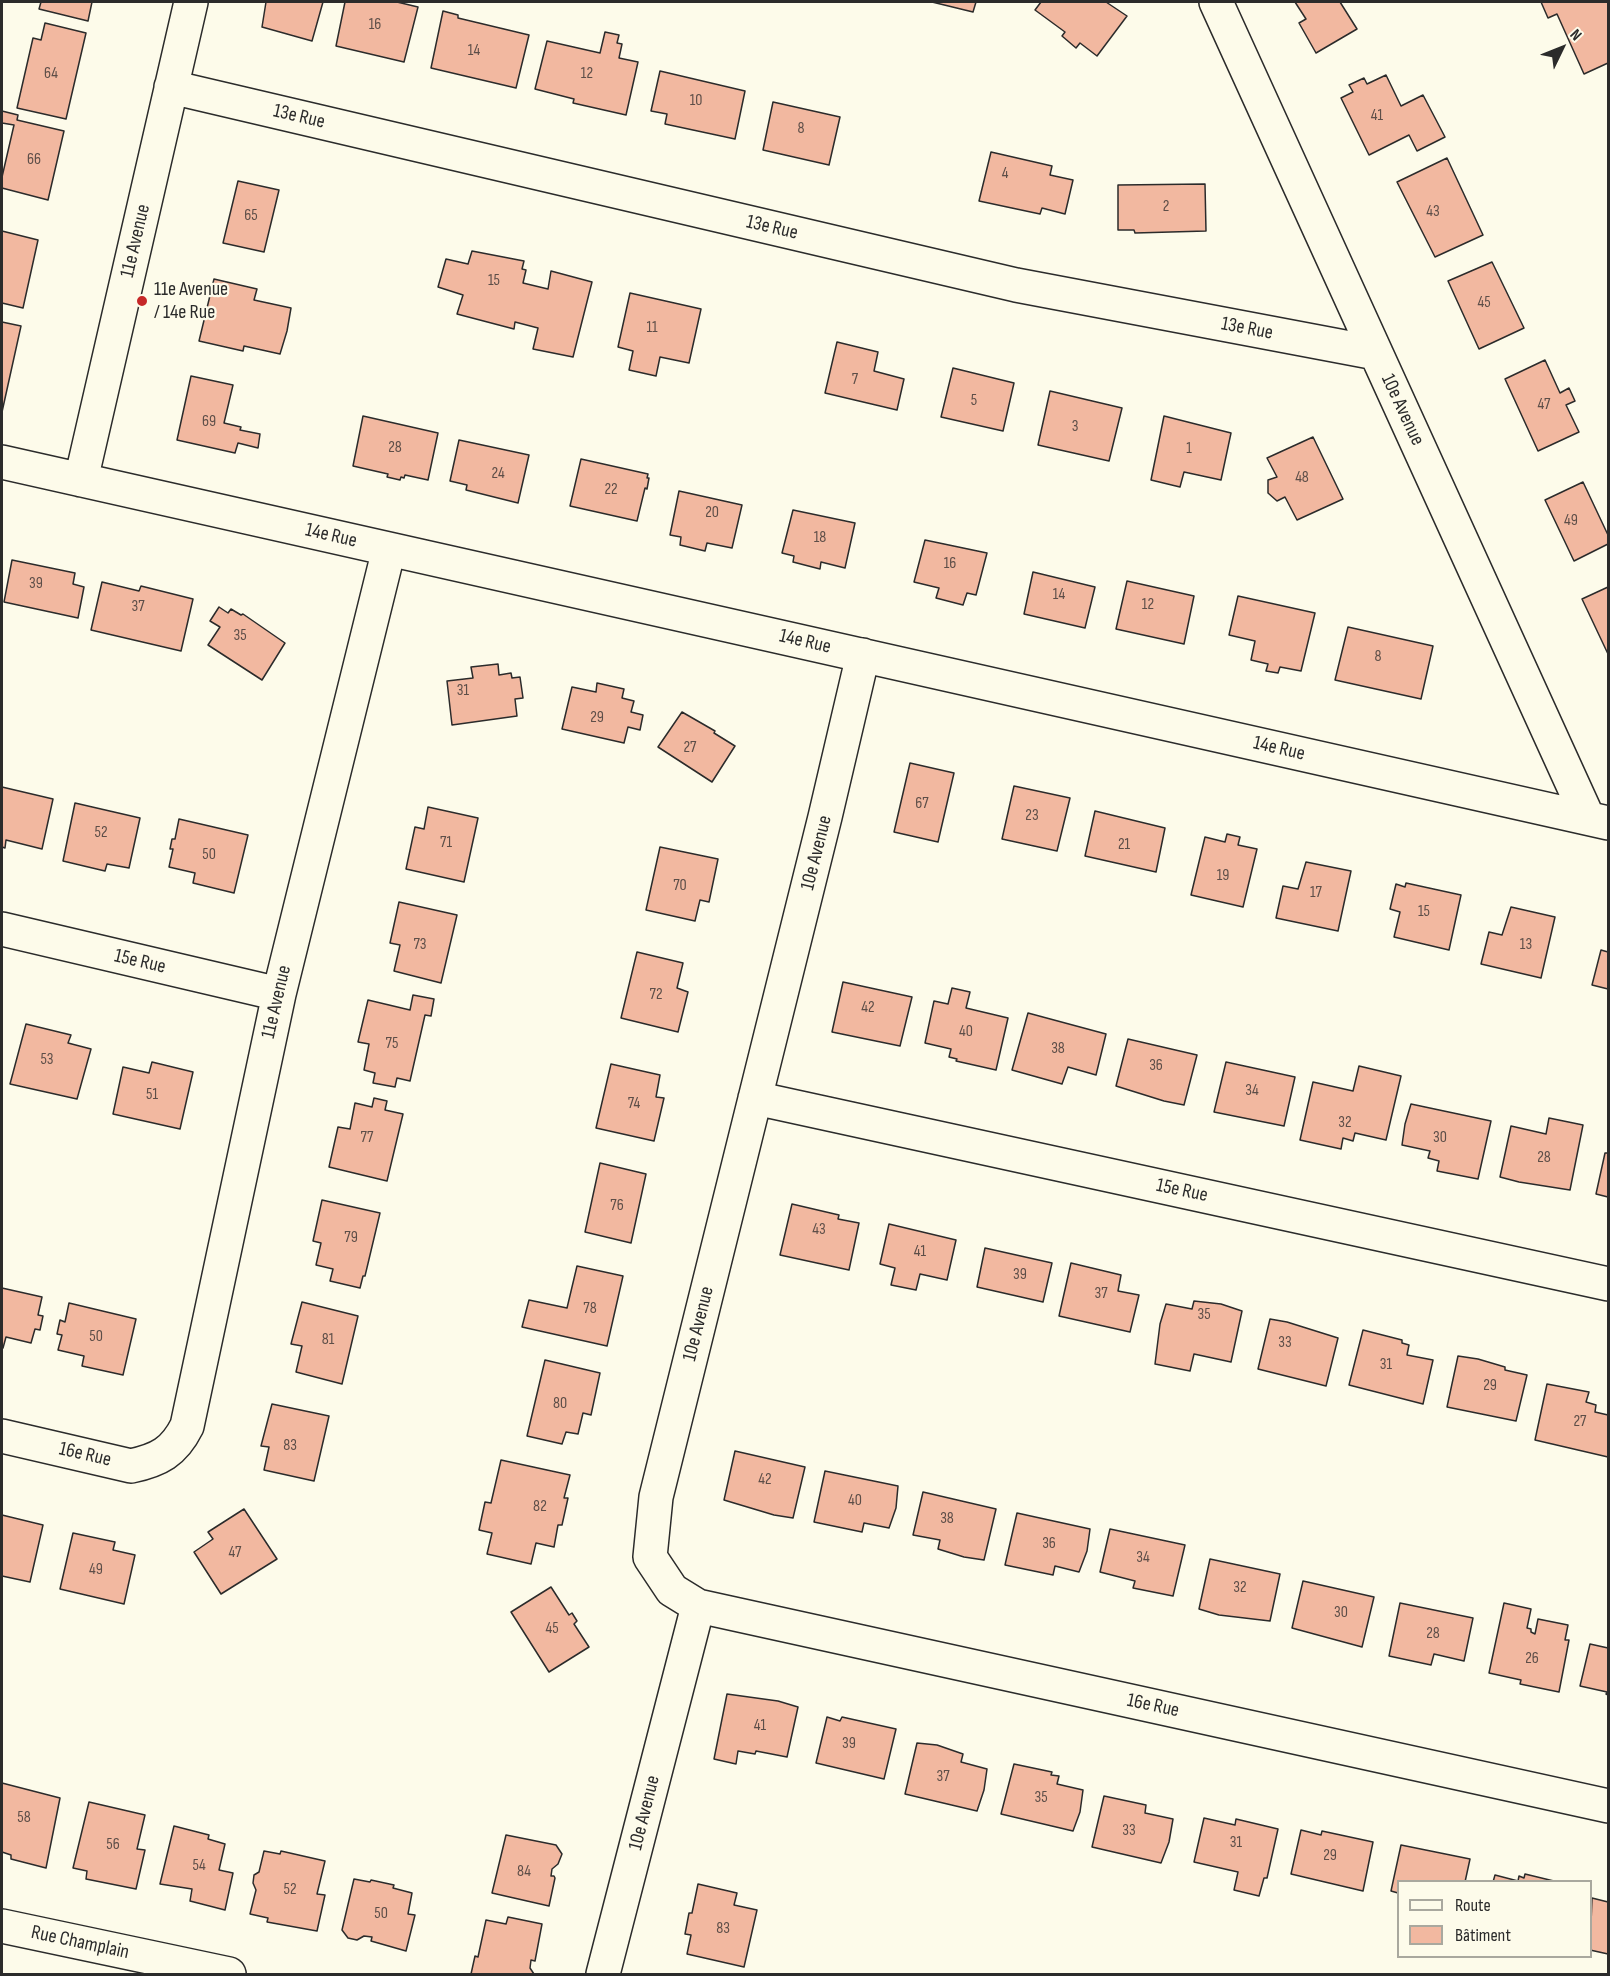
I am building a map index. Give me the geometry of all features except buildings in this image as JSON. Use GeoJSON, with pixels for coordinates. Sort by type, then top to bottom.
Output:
{"type":"FeatureCollection","features":[{"type":"Feature","properties":{"kind":"street","name":"11e Avenue"},"geometry":{"type":"LineString","coordinates":[[81,480],[191,2]]}},
{"type":"Feature","properties":{"kind":"street","name":"10e Avenue"},"geometry":{"type":"LineString","coordinates":[[1216,2],[1376,353],[1598,820]]}},
{"type":"Feature","properties":{"kind":"street","name":"13e Rue"},"geometry":{"type":"LineString","coordinates":[[171,87],[1016,285],[1376,353]]}},
{"type":"Feature","properties":{"kind":"street","name":"14e Rue"},"geometry":{"type":"LineString","coordinates":[[2,462],[1598,820]]}},
{"type":"Feature","properties":{"kind":"street","name":"11e Avenue"},"geometry":{"type":"LineString","coordinates":[[166,1452],[178,1442],[187,1426],[279,994],[389,549]]}},
{"type":"Feature","properties":{"kind":"street","name":"10e Avenue"},"geometry":{"type":"LineString","coordinates":[[603,1974],[698,1606],[672,1590],[650,1557],[656,1497],[823,829],[863,655]]}},
{"type":"Feature","properties":{"kind":"street","name":"15e Rue"},"geometry":{"type":"LineString","coordinates":[[2,929],[279,994]]}},
{"type":"Feature","properties":{"kind":"street","name":"15e Rue"},"geometry":{"type":"LineString","coordinates":[[755,1098],[1608,1284]]}},
{"type":"Feature","properties":{"kind":"street","name":"16e Rue"},"geometry":{"type":"LineString","coordinates":[[2,1436],[131,1466],[150,1462],[166,1452]]}},
{"type":"Feature","properties":{"kind":"street","name":"16e Rue"},"geometry":{"type":"LineString","coordinates":[[698,1606],[1608,1806]]}},
{"type":"Feature","properties":{"kind":"street","name":"Rue Champlain"},"geometry":{"type":"LineString","coordinates":[[2,1926],[229,1974]]}},
{"type":"Feature","properties":{"kind":"place","name":"11e Avenue / 14e Rue"},"geometry":{"type":"Point","coordinates":[142,301]}}]}
